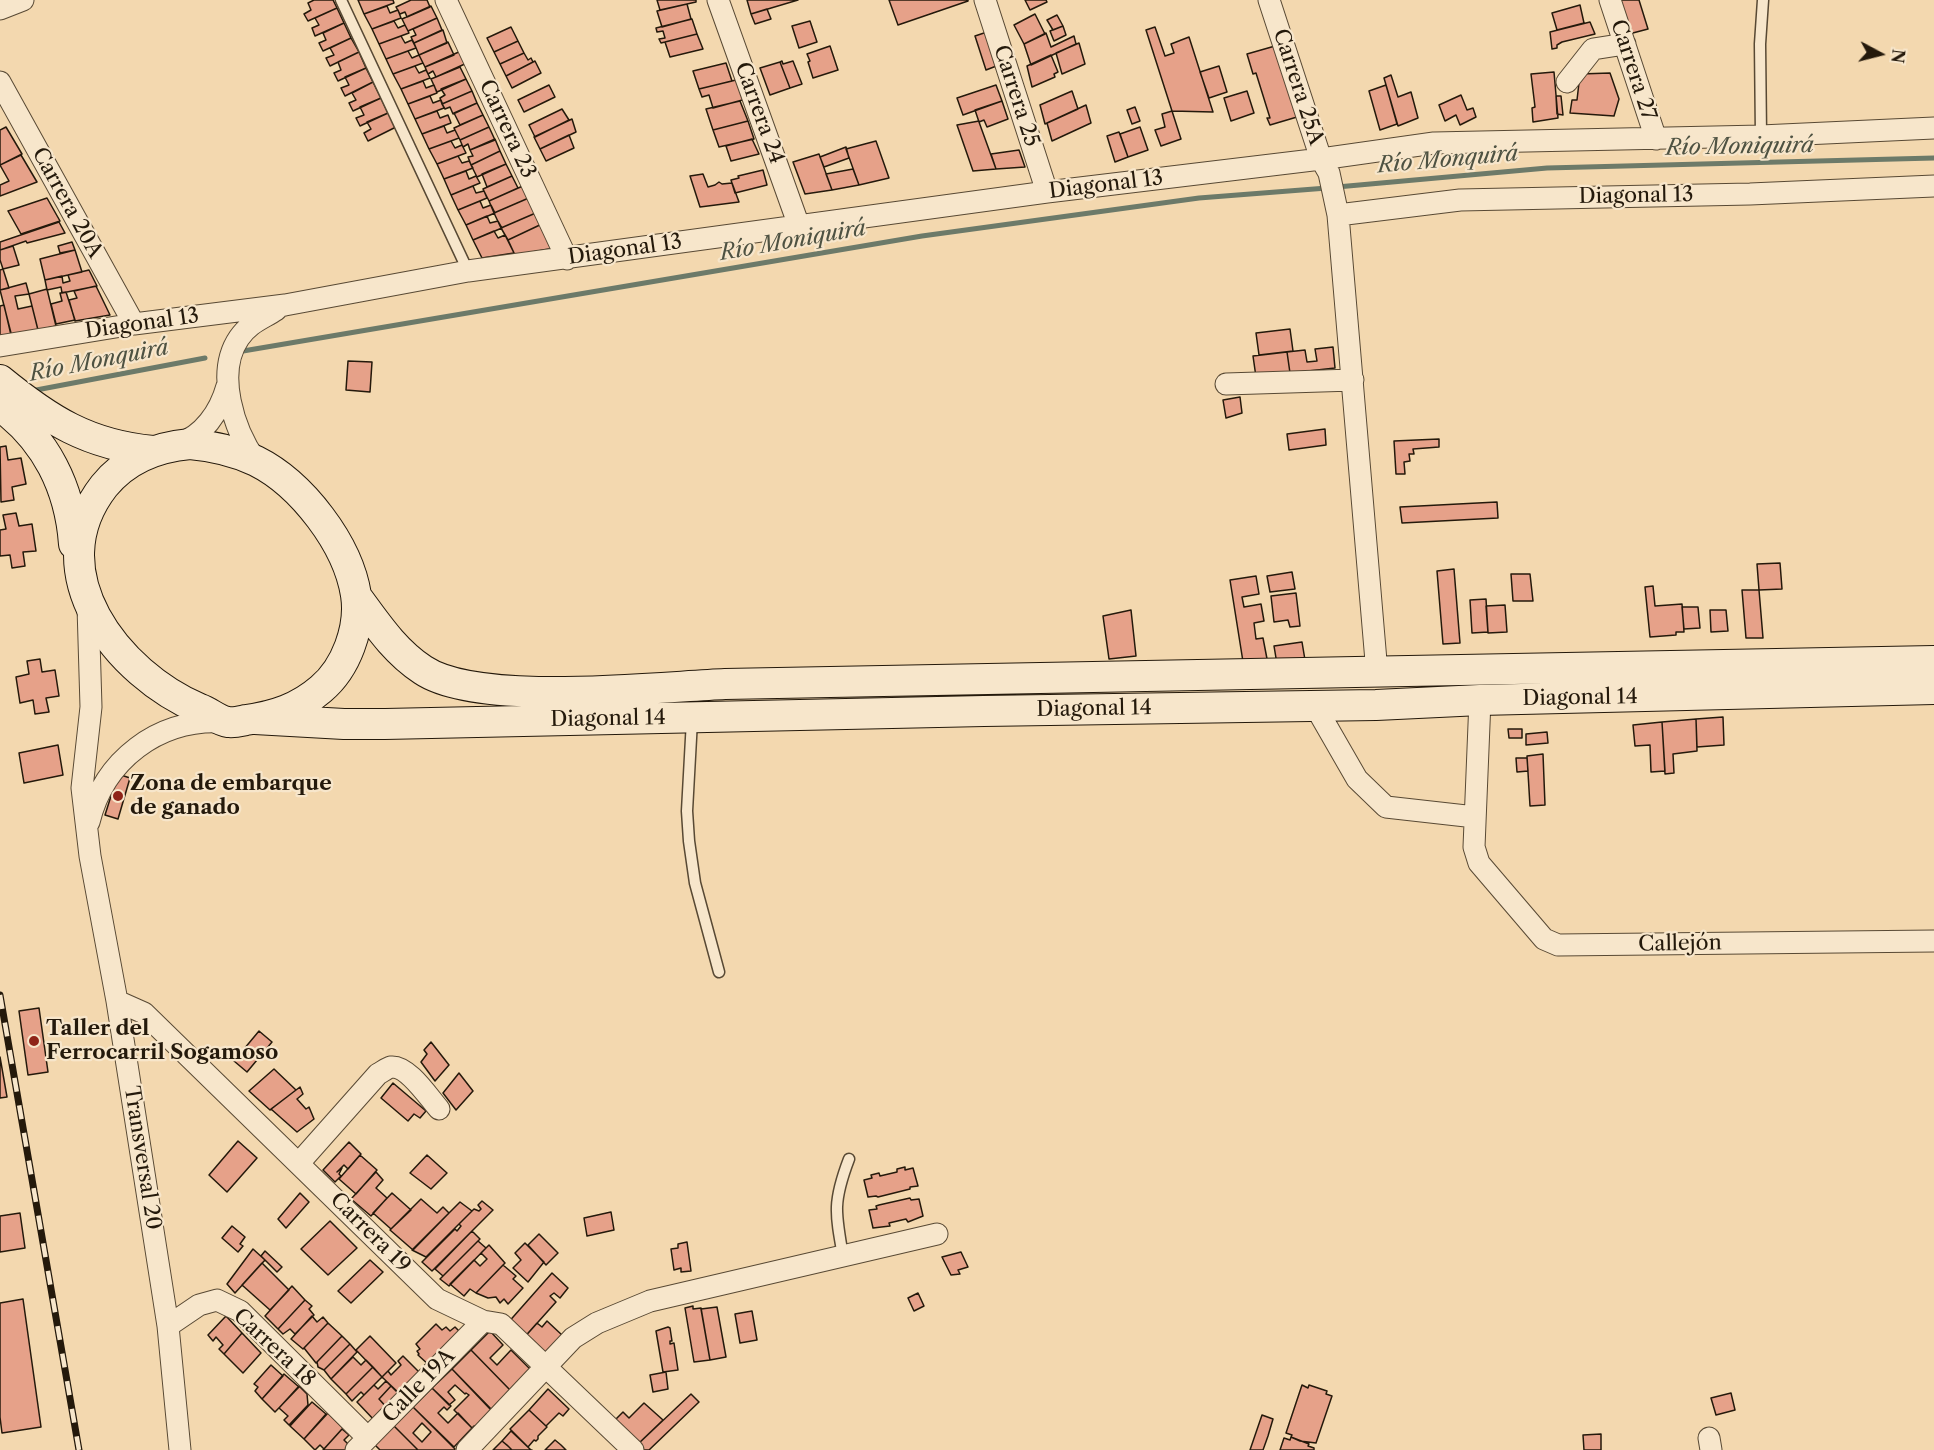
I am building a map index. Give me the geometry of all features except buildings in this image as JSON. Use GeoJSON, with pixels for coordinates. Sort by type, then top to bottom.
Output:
{"type":"FeatureCollection","features":[{"type":"Feature","properties":{"kind":"street"},"geometry":{"type":"LineString","coordinates":[[0,9],[23,0]]}},
{"type":"Feature","properties":{"kind":"street","name":"Carrera 23"},"geometry":{"type":"LineString","coordinates":[[446,0],[567,259]]}},
{"type":"Feature","properties":{"kind":"street","name":"Carrera 24"},"geometry":{"type":"LineString","coordinates":[[718,0],[800,226]]}},
{"type":"Feature","properties":{"kind":"street","name":"Carrera 25"},"geometry":{"type":"LineString","coordinates":[[985,0],[1047,192]]}},
{"type":"Feature","properties":{"kind":"street","name":"Carrera 25A"},"geometry":{"type":"LineString","coordinates":[[1269,0],[1325,166],[1336,208],[1353,380],[1377,673]]}},
{"type":"Feature","properties":{"kind":"street","name":"Carrera 27"},"geometry":{"type":"LineString","coordinates":[[1610,0],[1656,140]]}},
{"type":"Feature","properties":{"kind":"street"},"geometry":{"type":"LineString","coordinates":[[1567,82],[1593,49],[1625,44]]}},
{"type":"Feature","properties":{"kind":"street","name":"Carrera 20A"},"geometry":{"type":"LineString","coordinates":[[0,82],[134,324]]}},
{"type":"Feature","properties":{"kind":"street","name":"Diagonal 13"},"geometry":{"type":"LineString","coordinates":[[0,346],[134,324],[285,305],[468,271],[1047,192],[1325,166],[1434,142],[1656,140],[1934,128]]}},
{"type":"Feature","properties":{"kind":"street","name":"Diagonal 13"},"geometry":{"type":"LineString","coordinates":[[1336,208],[1460,200],[1750,194],[1934,186]]}},
{"type":"Feature","properties":{"kind":"street","name":"Diagonal 13"},"geometry":{"type":"LineString","coordinates":[[256,461],[242,439],[232,411],[229,363],[239,338],[258,319],[285,305]]}},
{"type":"Feature","properties":{"kind":"street","name":"Diagonal 13"},"geometry":{"type":"LineString","coordinates":[[163,448],[186,441],[209,422],[224,396],[229,377]]}},
{"type":"Feature","properties":{"kind":"street"},"geometry":{"type":"LineString","coordinates":[[0,380],[12,415],[51,461],[61,482],[73,526],[83,584],[98,620],[111,640],[143,676],[184,702],[242,721],[279,714],[302,703],[322,688],[339,669],[352,638],[356,621],[356,596],[339,550],[317,515],[296,490],[256,461],[212,446],[190,444],[163,448],[120,446],[88,437],[59,423],[12,415]]}},
{"type":"Feature","properties":{"kind":"street"},"geometry":{"type":"LineString","coordinates":[[1226,384],[1353,380]]}},
{"type":"Feature","properties":{"kind":"street"},"geometry":{"type":"LineString","coordinates":[[83,584],[79,546],[84,521],[95,498],[111,478],[124,467],[163,448]]}},
{"type":"Feature","properties":{"kind":"street","name":"Transversal 20"},"geometry":{"type":"LineString","coordinates":[[83,584],[91,707],[82,788],[87,832],[117,1001],[168,1326],[180,1450]]}},
{"type":"Feature","properties":{"kind":"street","name":"Diagonal 14"},"geometry":{"type":"LineString","coordinates":[[356,596],[389,640],[423,670],[442,680],[515,691],[572,691],[736,683],[1934,661]]}},
{"type":"Feature","properties":{"kind":"street","name":"Diagonal 14"},"geometry":{"type":"LineString","coordinates":[[242,721],[375,724],[1315,706],[1934,690]]}},
{"type":"Feature","properties":{"kind":"street"},"geometry":{"type":"LineString","coordinates":[[1315,706],[1357,779],[1386,807],[1475,817],[1480,700]]}},
{"type":"Feature","properties":{"kind":"street","name":"Transversal 20"},"geometry":{"type":"LineString","coordinates":[[87,832],[100,790],[112,771],[145,741],[185,724],[242,721]]}},
{"type":"Feature","properties":{"kind":"street","name":"Callejón"},"geometry":{"type":"LineString","coordinates":[[1475,817],[1474,847],[1479,863],[1544,939],[1558,945],[1934,941]]}},
{"type":"Feature","properties":{"kind":"street","name":"Carrera 19"},"geometry":{"type":"LineString","coordinates":[[117,1001],[144,1013],[437,1299],[483,1321],[501,1324],[544,1368],[633,1450]]}},
{"type":"Feature","properties":{"kind":"street"},"geometry":{"type":"LineString","coordinates":[[299,1163],[378,1074],[390,1067],[400,1068],[409,1074],[439,1109]]}},
{"type":"Feature","properties":{"kind":"street"},"geometry":{"type":"LineString","coordinates":[[467,1450],[573,1338],[597,1323],[650,1301],[937,1234]]}},
{"type":"Feature","properties":{"kind":"street","name":"Carrera 18"},"geometry":{"type":"LineString","coordinates":[[168,1326],[199,1305],[217,1300],[240,1311],[362,1444]]}},
{"type":"Feature","properties":{"kind":"street","name":"Calle 19A"},"geometry":{"type":"LineString","coordinates":[[362,1444],[483,1321]]}},
{"type":"Feature","properties":{"kind":"lane"},"geometry":{"type":"LineString","coordinates":[[341,0],[468,271]]}},
{"type":"Feature","properties":{"kind":"lane"},"geometry":{"type":"LineString","coordinates":[[1761,136],[1760,44],[1763,0]]}},
{"type":"Feature","properties":{"kind":"lane"},"geometry":{"type":"LineString","coordinates":[[692,717],[687,811],[689,841],[695,883],[719,972]]}},
{"type":"Feature","properties":{"kind":"lane"},"geometry":{"type":"LineString","coordinates":[[843,1256],[836,1201],[849,1159]]}},
{"type":"Feature","properties":{"kind":"waterway","name":"Río Moniquirá"},"geometry":{"type":"LineString","coordinates":[[1337,187],[1547,168],[1934,158]]}},
{"type":"Feature","properties":{"kind":"waterway","name":"Río Moniquirá"},"geometry":{"type":"LineString","coordinates":[[243,351],[922,236],[1199,198],[1327,188]]}},
{"type":"Feature","properties":{"kind":"waterway","name":"Río Monquirá"},"geometry":{"type":"LineString","coordinates":[[31,391],[205,358]]}},
{"type":"Feature","properties":{"kind":"railway"},"geometry":{"type":"LineString","coordinates":[[0,995],[79,1450]]}},
{"type":"Feature","properties":{"kind":"place","name":"Zona de embarque de ganado"},"geometry":{"type":"Point","coordinates":[118,796]}},
{"type":"Feature","properties":{"kind":"place","name":"Taller del Ferrocarril Sogamoso"},"geometry":{"type":"Point","coordinates":[34,1041]}}]}
